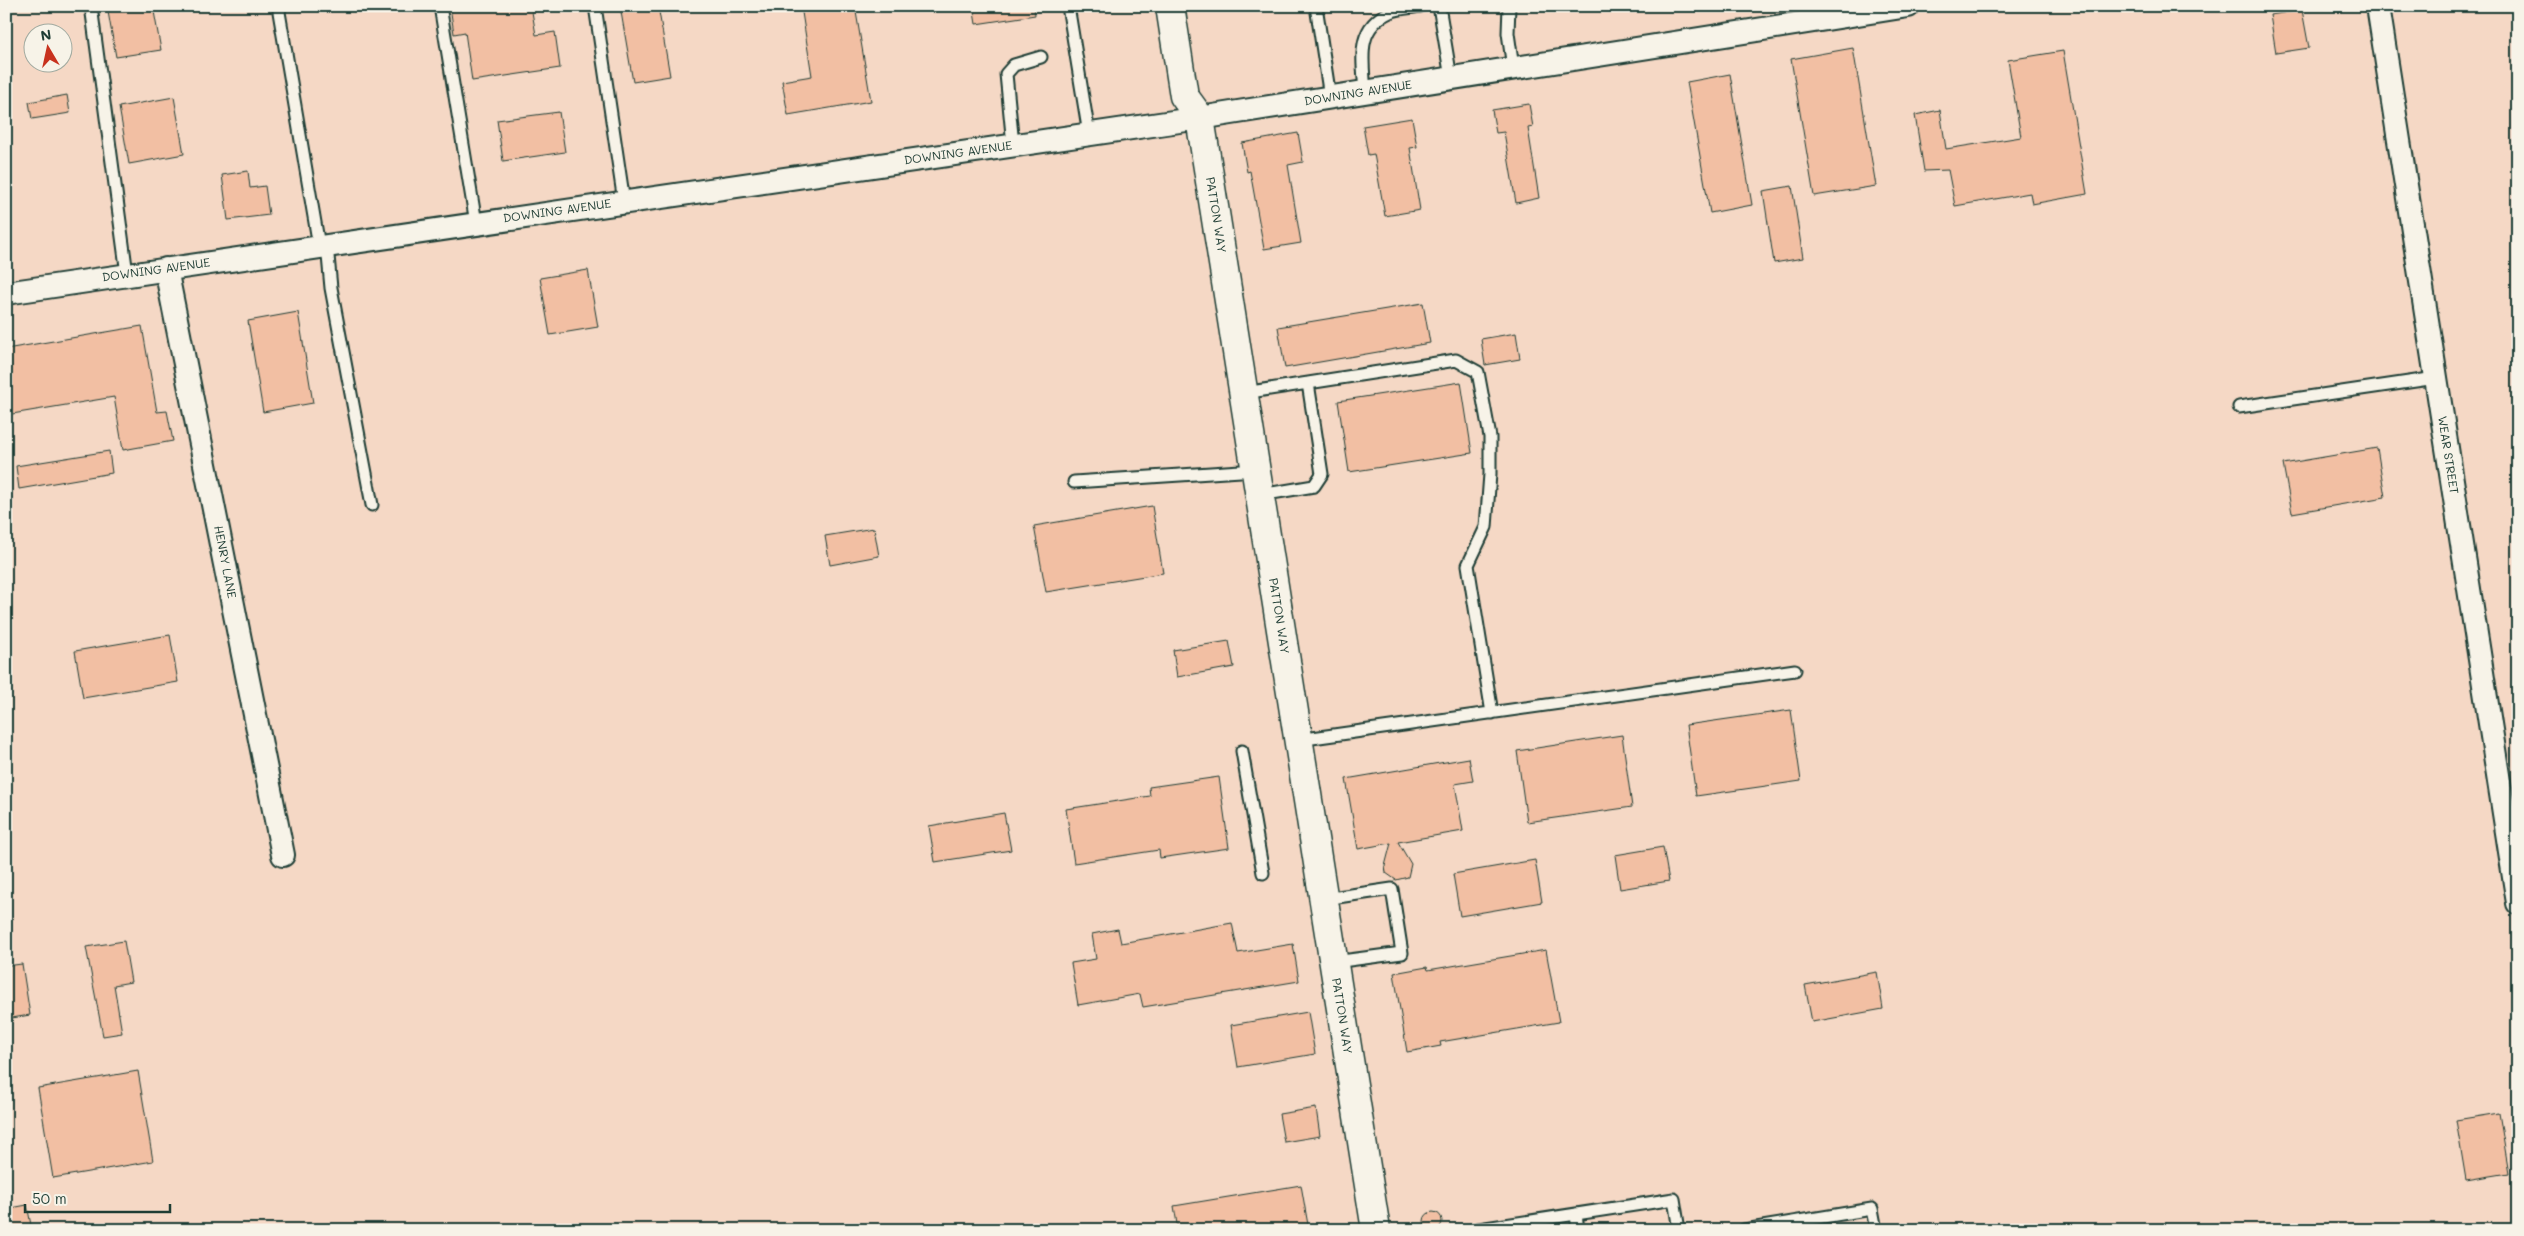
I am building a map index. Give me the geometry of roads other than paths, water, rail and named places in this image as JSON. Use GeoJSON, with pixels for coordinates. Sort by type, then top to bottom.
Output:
{"type":"FeatureCollection","features":[{"type":"Feature","properties":{"kind":"street","name":"PATTON WAY"},"geometry":{"type":"LineString","coordinates":[[1170,6],[1184,96],[1200,118],[1376,1230]]}},
{"type":"Feature","properties":{"kind":"street","name":"DOWNING AVENUE"},"geometry":{"type":"LineString","coordinates":[[6,293],[166,268],[1200,118],[1908,6]]}},
{"type":"Feature","properties":{"kind":"street","name":"WEAR STREET"},"geometry":{"type":"LineString","coordinates":[[2378,6],[2518,904]]}},
{"type":"Feature","properties":{"kind":"street","name":"HENRY LANE"},"geometry":{"type":"LineString","coordinates":[[166,268],[283,855]]}},
{"type":"Feature","properties":{"kind":"lane"},"geometry":{"type":"LineString","coordinates":[[91,6],[127,274]]}},
{"type":"Feature","properties":{"kind":"lane"},"geometry":{"type":"LineString","coordinates":[[281,6],[279,12],[288,75],[323,246],[372,505]]}},
{"type":"Feature","properties":{"kind":"lane"},"geometry":{"type":"LineString","coordinates":[[440,6],[476,224]]}},
{"type":"Feature","properties":{"kind":"lane"},"geometry":{"type":"LineString","coordinates":[[595,6],[624,202]]}},
{"type":"Feature","properties":{"kind":"lane"},"geometry":{"type":"LineString","coordinates":[[1068,6],[1089,134]]}},
{"type":"Feature","properties":{"kind":"lane"},"geometry":{"type":"LineString","coordinates":[[1316,6],[1330,97]]}},
{"type":"Feature","properties":{"kind":"lane"},"geometry":{"type":"LineString","coordinates":[[1365,92],[1362,51],[1365,36],[1378,19],[1391,11],[1421,6]]}},
{"type":"Feature","properties":{"kind":"lane"},"geometry":{"type":"LineString","coordinates":[[1439,6],[1451,78]]}},
{"type":"Feature","properties":{"kind":"lane"},"geometry":{"type":"LineString","coordinates":[[1509,6],[1508,33],[1513,68]]}},
{"type":"Feature","properties":{"kind":"lane"},"geometry":{"type":"LineString","coordinates":[[1013,145],[1006,74],[1014,65],[1041,57]]}},
{"type":"Feature","properties":{"kind":"lane"},"geometry":{"type":"LineString","coordinates":[[1244,393],[1456,360],[1478,372],[1490,437],[1490,474],[1486,527],[1468,565],[1492,713]]}},
{"type":"Feature","properties":{"kind":"lane"},"geometry":{"type":"LineString","coordinates":[[2239,407],[2436,378]]}},
{"type":"Feature","properties":{"kind":"lane"},"geometry":{"type":"LineString","coordinates":[[1074,482],[1258,482],[1314,486],[1322,474],[1308,383]]}},
{"type":"Feature","properties":{"kind":"lane"},"geometry":{"type":"LineString","coordinates":[[1298,740],[1795,670]]}},
{"type":"Feature","properties":{"kind":"lane"},"geometry":{"type":"LineString","coordinates":[[1242,751],[1263,873]]}},
{"type":"Feature","properties":{"kind":"lane"},"geometry":{"type":"LineString","coordinates":[[1324,899],[1392,889],[1402,952],[1334,962]]}},
{"type":"Feature","properties":{"kind":"lane"},"geometry":{"type":"LineString","coordinates":[[1472,1230],[1674,1199],[1679,1230]]}},
{"type":"Feature","properties":{"kind":"lane"},"geometry":{"type":"LineString","coordinates":[[1744,1230],[1872,1209],[1876,1230]]}},
{"type":"Feature","properties":{"kind":"lane"},"geometry":{"type":"LineString","coordinates":[[1576,1214],[1578,1230]]}}]}
